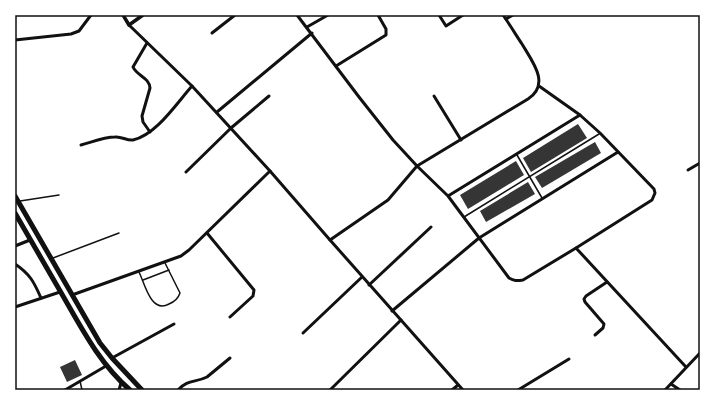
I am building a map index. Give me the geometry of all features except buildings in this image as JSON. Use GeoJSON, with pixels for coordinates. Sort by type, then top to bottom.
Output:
{"type":"FeatureCollection","features":[{"type":"Feature","properties":{"kind":"highway"},"geometry":{"type":"LineString","coordinates":[[16,199],[100,344],[142,390]]}},
{"type":"Feature","properties":{"kind":"highway"},"geometry":{"type":"LineString","coordinates":[[15,213],[89,343],[106,366],[121,383],[130,390]]}},
{"type":"Feature","properties":{"kind":"street"},"geometry":{"type":"LineString","coordinates":[[15,40],[71,34],[79,31],[92,15]]}},
{"type":"Feature","properties":{"kind":"street"},"geometry":{"type":"LineString","coordinates":[[123,15],[129,25],[192,86],[232,128],[463,390]]}},
{"type":"Feature","properties":{"kind":"street"},"geometry":{"type":"LineString","coordinates":[[129,25],[143,15]]}},
{"type":"Feature","properties":{"kind":"street"},"geometry":{"type":"LineString","coordinates":[[212,33],[235,15]]}},
{"type":"Feature","properties":{"kind":"street"},"geometry":{"type":"LineString","coordinates":[[298,15],[393,140],[448,196],[509,278],[516,281],[523,280],[576,248],[652,200],[655,195],[654,189],[600,133],[580,115],[539,86]]}},
{"type":"Feature","properties":{"kind":"street"},"geometry":{"type":"LineString","coordinates":[[307,27],[328,15]]}},
{"type":"Feature","properties":{"kind":"street"},"geometry":{"type":"LineString","coordinates":[[336,66],[386,35],[386,29],[378,15]]}},
{"type":"Feature","properties":{"kind":"street"},"geometry":{"type":"LineString","coordinates":[[439,15],[446,26],[463,15]]}},
{"type":"Feature","properties":{"kind":"street"},"geometry":{"type":"LineString","coordinates":[[330,240],[388,200],[417,166],[534,96],[539,86],[539,79],[535,65],[503,15]]}},
{"type":"Feature","properties":{"kind":"street"},"geometry":{"type":"LineString","coordinates":[[506,19],[513,15]]}},
{"type":"Feature","properties":{"kind":"street"},"geometry":{"type":"LineString","coordinates":[[217,112],[312,33]]}},
{"type":"Feature","properties":{"kind":"street"},"geometry":{"type":"LineString","coordinates":[[147,43],[133,64],[133,67],[134,70],[145,78],[150,88],[142,116],[150,132]]}},
{"type":"Feature","properties":{"kind":"street"},"geometry":{"type":"LineString","coordinates":[[82,145],[113,137],[131,140],[142,137],[156,127],[192,86]]}},
{"type":"Feature","properties":{"kind":"street"},"geometry":{"type":"LineString","coordinates":[[186,172],[232,128],[269,96]]}},
{"type":"Feature","properties":{"kind":"street"},"geometry":{"type":"LineString","coordinates":[[434,96],[461,140]]}},
{"type":"Feature","properties":{"kind":"street"},"geometry":{"type":"LineString","coordinates":[[448,196],[580,115]]}},
{"type":"Feature","properties":{"kind":"street"},"geometry":{"type":"LineString","coordinates":[[392,311],[479,238],[543,200],[618,152]]}},
{"type":"Feature","properties":{"kind":"street"},"geometry":{"type":"LineString","coordinates":[[688,170],[700,163]]}},
{"type":"Feature","properties":{"kind":"street"},"geometry":{"type":"LineString","coordinates":[[72,295],[166,263],[181,256],[207,233],[270,171]]}},
{"type":"Feature","properties":{"kind":"street"},"geometry":{"type":"LineString","coordinates":[[369,285],[432,227]]}},
{"type":"Feature","properties":{"kind":"street"},"geometry":{"type":"LineString","coordinates":[[207,233],[254,290],[253,296],[230,317]]}},
{"type":"Feature","properties":{"kind":"street"},"geometry":{"type":"LineString","coordinates":[[15,246],[30,240]]}},
{"type":"Feature","properties":{"kind":"street"},"geometry":{"type":"LineString","coordinates":[[576,248],[686,367]]}},
{"type":"Feature","properties":{"kind":"street"},"geometry":{"type":"LineString","coordinates":[[15,264],[24,269],[31,278],[41,298]]}},
{"type":"Feature","properties":{"kind":"street"},"geometry":{"type":"LineString","coordinates":[[303,333],[362,276]]}},
{"type":"Feature","properties":{"kind":"street"},"geometry":{"type":"LineString","coordinates":[[595,334],[603,328],[604,324],[585,302],[585,297],[607,282]]}},
{"type":"Feature","properties":{"kind":"street"},"geometry":{"type":"LineString","coordinates":[[15,308],[60,292]]}},
{"type":"Feature","properties":{"kind":"street"},"geometry":{"type":"LineString","coordinates":[[330,390],[401,320]]}},
{"type":"Feature","properties":{"kind":"street"},"geometry":{"type":"LineString","coordinates":[[112,358],[174,324]]}},
{"type":"Feature","properties":{"kind":"street"},"geometry":{"type":"LineString","coordinates":[[665,390],[700,353]]}},
{"type":"Feature","properties":{"kind":"street"},"geometry":{"type":"LineString","coordinates":[[178,390],[189,382],[202,380],[230,358]]}},
{"type":"Feature","properties":{"kind":"street"},"geometry":{"type":"LineString","coordinates":[[518,390],[570,359]]}},
{"type":"Feature","properties":{"kind":"street"},"geometry":{"type":"LineString","coordinates":[[65,390],[106,366]]}},
{"type":"Feature","properties":{"kind":"street"},"geometry":{"type":"LineString","coordinates":[[119,390],[121,383]]}},
{"type":"Feature","properties":{"kind":"street"},"geometry":{"type":"LineString","coordinates":[[671,384],[680,390]]}},
{"type":"Feature","properties":{"kind":"street"},"geometry":{"type":"LineString","coordinates":[[452,390],[458,385]]}},
{"type":"Feature","properties":{"kind":"lane"},"geometry":{"type":"LineString","coordinates":[[464,217],[600,133]]}},
{"type":"Feature","properties":{"kind":"lane"},"geometry":{"type":"LineString","coordinates":[[516,154],[543,200]]}},
{"type":"Feature","properties":{"kind":"lane"},"geometry":{"type":"LineString","coordinates":[[16,199],[59,195]]}},
{"type":"Feature","properties":{"kind":"lane"},"geometry":{"type":"LineString","coordinates":[[51,258],[119,233]]}},
{"type":"Feature","properties":{"kind":"lane"},"geometry":{"type":"LineString","coordinates":[[139,272],[154,304],[158,306],[165,306],[174,302],[180,293],[166,263]]}},
{"type":"Feature","properties":{"kind":"lane"},"geometry":{"type":"LineString","coordinates":[[143,280],[169,270]]}},
{"type":"Feature","properties":{"kind":"lane"},"geometry":{"type":"LineString","coordinates":[[80,381],[82,390]]}}]}
